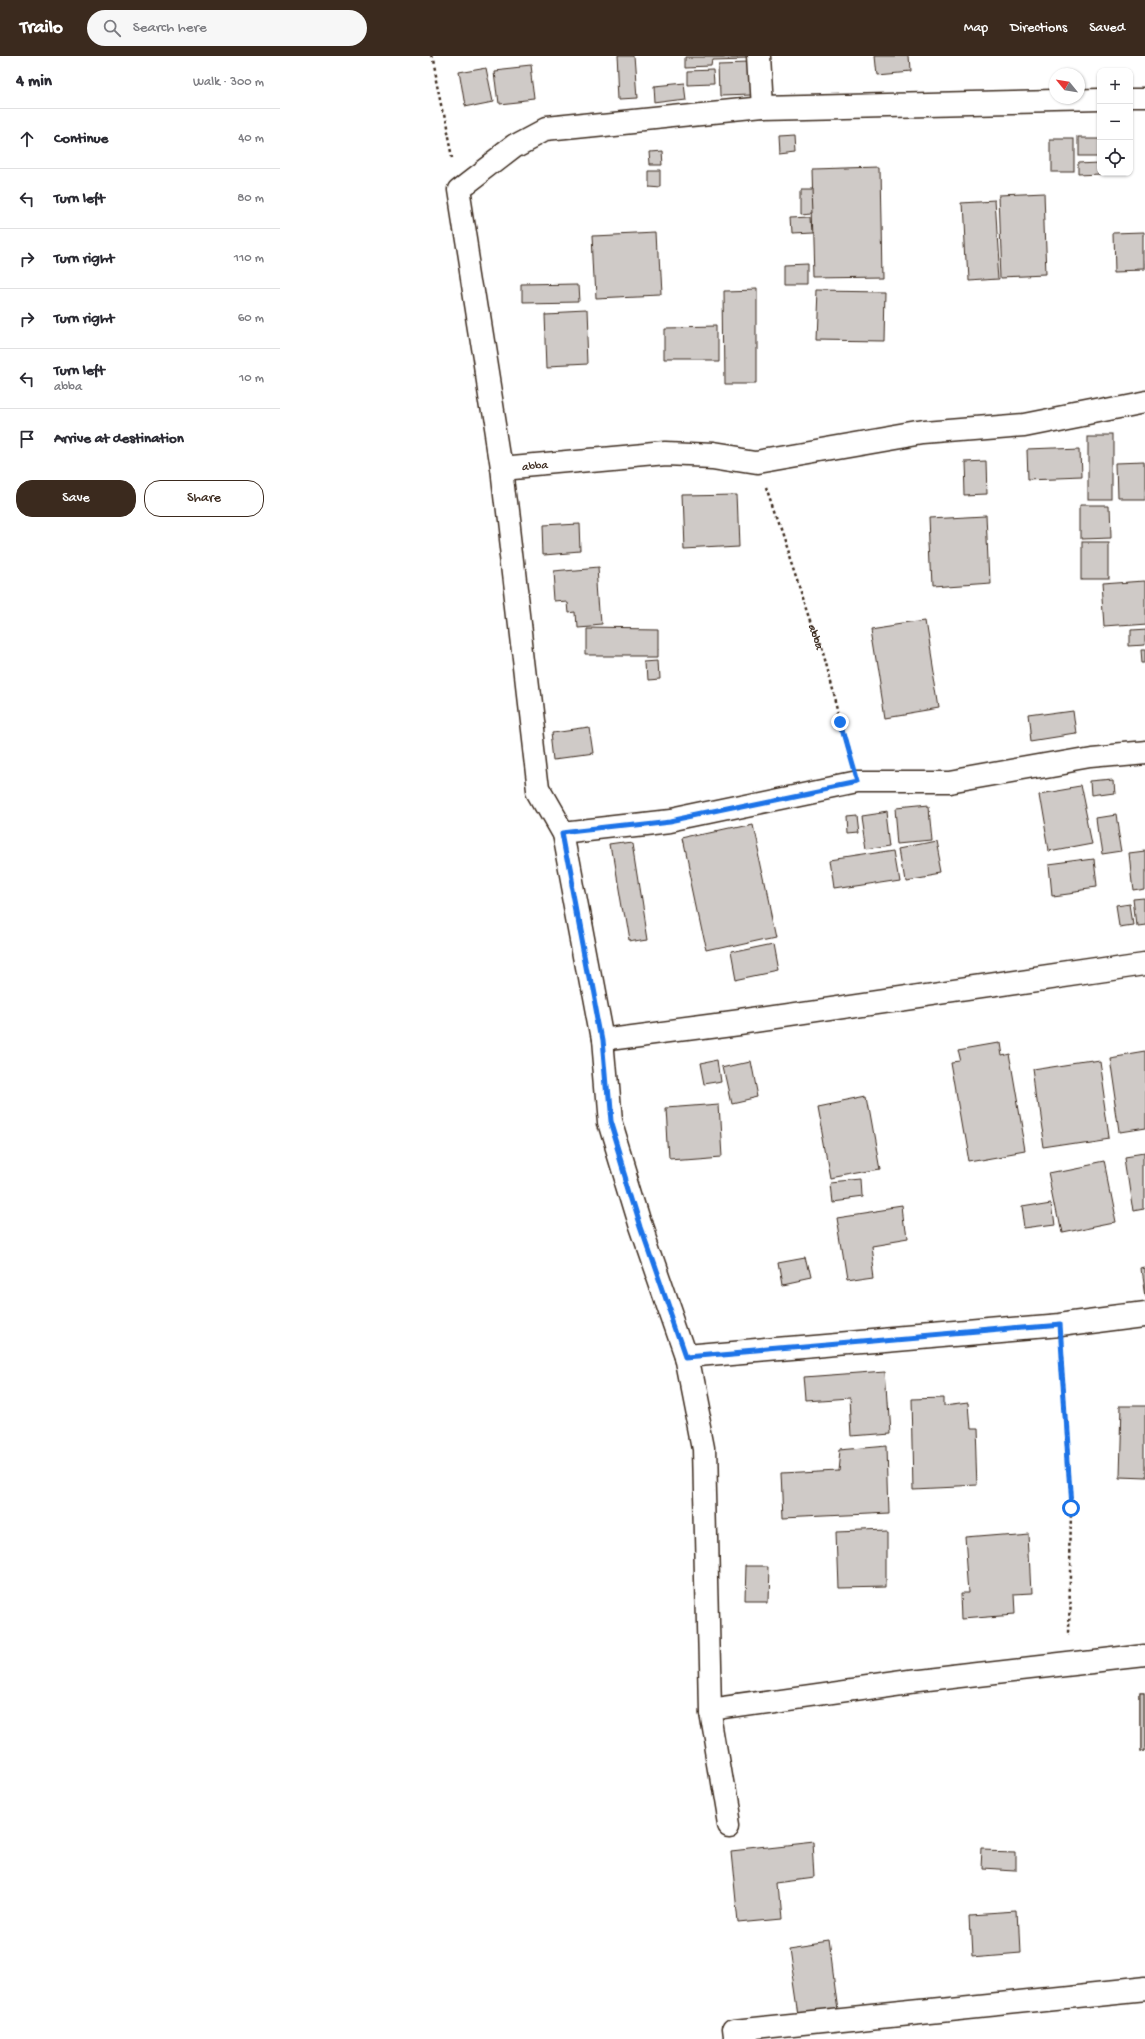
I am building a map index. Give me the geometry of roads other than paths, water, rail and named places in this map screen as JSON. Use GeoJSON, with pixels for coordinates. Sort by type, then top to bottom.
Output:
{"type":"FeatureCollection","features":[{"type":"Feature","properties":{"kind":"street"},"geometry":{"type":"LineString","coordinates":[[759,56],[762,108]]}},
{"type":"Feature","properties":{"kind":"street"},"geometry":{"type":"LineString","coordinates":[[1133,99],[1145,99]]}},
{"type":"Feature","properties":{"kind":"street"},"geometry":{"type":"LineString","coordinates":[[728,1823],[710,1710],[704,1448],[686,1357],[641,1227],[609,1122],[602,1040],[563,833],[539,791],[502,468],[458,190],[515,146],[545,130],[762,108],[1097,100]]}},
{"type":"Feature","properties":{"kind":"street","name":"abba"},"geometry":{"type":"LineString","coordinates":[[502,468],[667,453],[713,455],[757,462],[924,434],[1024,425],[1145,401]]}},
{"type":"Feature","properties":{"kind":"street"},"geometry":{"type":"LineString","coordinates":[[563,833],[670,821],[857,782],[949,782],[1091,757],[1145,752]]}},
{"type":"Feature","properties":{"kind":"street"},"geometry":{"type":"LineString","coordinates":[[602,1040],[740,1022],[1145,962]]}},
{"type":"Feature","properties":{"kind":"street"},"geometry":{"type":"LineString","coordinates":[[686,1357],[1059,1325],[1145,1314]]}},
{"type":"Feature","properties":{"kind":"street"},"geometry":{"type":"LineString","coordinates":[[710,1710],[917,1681],[1145,1656]]}},
{"type":"Feature","properties":{"kind":"street"},"geometry":{"type":"LineString","coordinates":[[735,2039],[734,2031],[1145,1989]]}}]}
